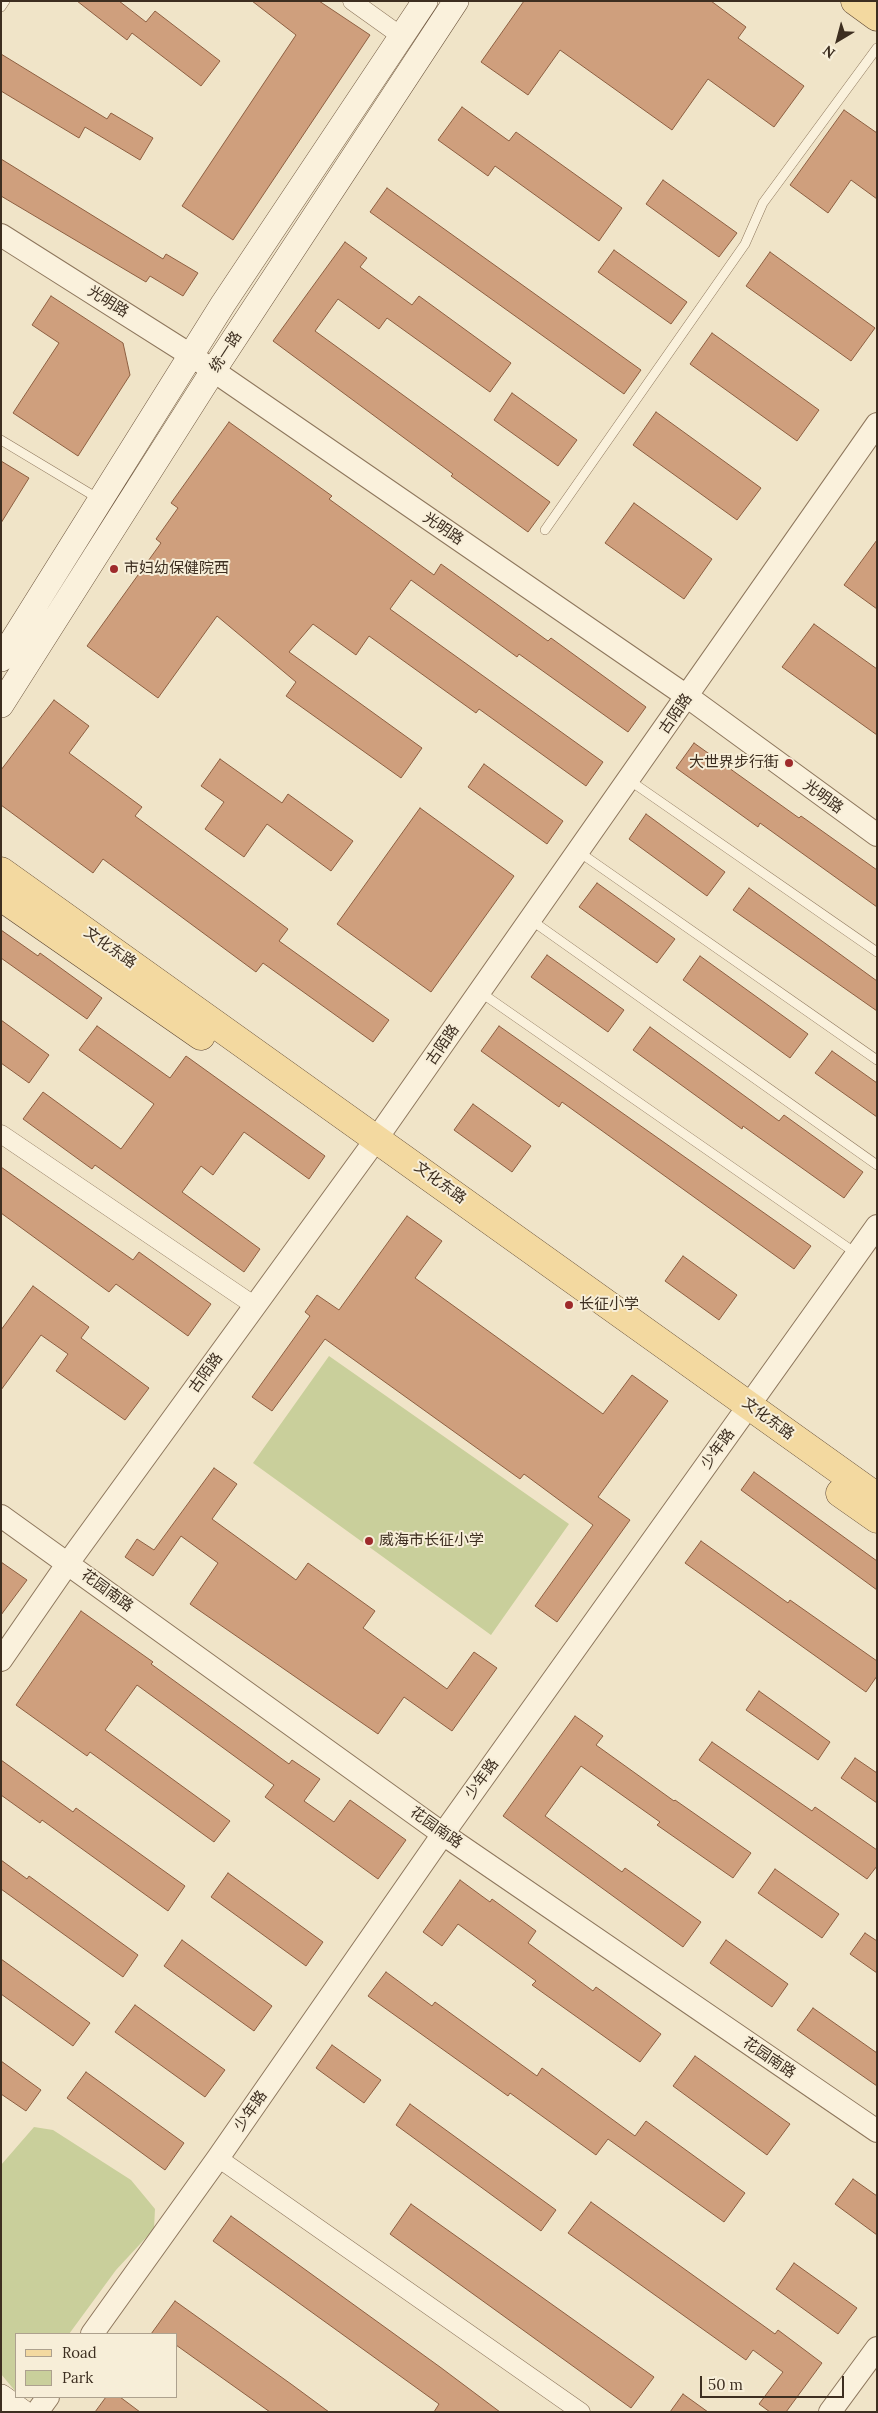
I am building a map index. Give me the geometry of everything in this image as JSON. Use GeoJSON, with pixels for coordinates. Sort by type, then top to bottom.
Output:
{"type":"FeatureCollection","features":[{"type":"Feature","properties":{"kind":"main road","name":"统一路"},"geometry":{"type":"LineString","coordinates":[[1,659],[223,304],[425,1]]}},
{"type":"Feature","properties":{"kind":"main road","name":"统一路"},"geometry":{"type":"LineString","coordinates":[[1,704],[213,371],[456,1]]}},
{"type":"Feature","properties":{"kind":"main road"},"geometry":{"type":"LineString","coordinates":[[855,1],[877,17]]}},
{"type":"Feature","properties":{"kind":"main road","name":"文化东路"},"geometry":{"type":"LineString","coordinates":[[1,871],[372,1145],[744,1413],[877,1497]]}},
{"type":"Feature","properties":{"kind":"main road"},"geometry":{"type":"LineString","coordinates":[[1,897],[372,1145]]}},
{"type":"Feature","properties":{"kind":"main road"},"geometry":{"type":"LineString","coordinates":[[744,1413],[877,1519]]}},
{"type":"Feature","properties":{"kind":"main road"},"geometry":{"type":"LineString","coordinates":[[1,2396],[22,2412]]}},
{"type":"Feature","properties":{"kind":"street"},"geometry":{"type":"LineString","coordinates":[[352,1],[401,36]]}},
{"type":"Feature","properties":{"kind":"street","name":"光明路"},"geometry":{"type":"LineString","coordinates":[[1,236],[192,356],[688,697],[877,835]]}},
{"type":"Feature","properties":{"kind":"street","name":"古陌路"},"geometry":{"type":"LineString","coordinates":[[1,1660],[68,1563],[372,1145],[688,697],[877,424]]}},
{"type":"Feature","properties":{"kind":"street"},"geometry":{"type":"LineString","coordinates":[[1,1134],[255,1306]]}},
{"type":"Feature","properties":{"kind":"street","name":"少年路"},"geometry":{"type":"LineString","coordinates":[[93,2333],[218,2158],[443,1834],[877,1226]]}},
{"type":"Feature","properties":{"kind":"street","name":"花园南路"},"geometry":{"type":"LineString","coordinates":[[1,1516],[443,1834],[877,2131]]}},
{"type":"Feature","properties":{"kind":"street"},"geometry":{"type":"LineString","coordinates":[[218,2158],[581,2412]]}},
{"type":"Feature","properties":{"kind":"street"},"geometry":{"type":"LineString","coordinates":[[830,2412],[877,2348]]}},
{"type":"Feature","properties":{"kind":"street"},"geometry":{"type":"LineString","coordinates":[[37,2412],[47,2398]]}},
{"type":"Feature","properties":{"kind":"lane"},"geometry":{"type":"LineString","coordinates":[[1,7],[5,1]]}},
{"type":"Feature","properties":{"kind":"lane"},"geometry":{"type":"LineString","coordinates":[[545,530],[745,244],[763,203],[877,48]]}},
{"type":"Feature","properties":{"kind":"lane"},"geometry":{"type":"LineString","coordinates":[[1,440],[102,500]]}},
{"type":"Feature","properties":{"kind":"lane"},"geometry":{"type":"LineString","coordinates":[[629,780],[877,952]]}},
{"type":"Feature","properties":{"kind":"lane"},"geometry":{"type":"LineString","coordinates":[[579,852],[877,1060]]}},
{"type":"Feature","properties":{"kind":"lane"},"geometry":{"type":"LineString","coordinates":[[531,920],[877,1165]]}},
{"type":"Feature","properties":{"kind":"lane"},"geometry":{"type":"LineString","coordinates":[[480,992],[857,1254]]}},
{"type":"Feature","properties":{"kind":"green space"},"geometry":{"type":"Polygon","coordinates":[[[329,1356],[569,1524],[491,1635],[253,1463],[329,1356]]]}},
{"type":"Feature","properties":{"kind":"green space"},"geometry":{"type":"Polygon","coordinates":[[[34,2127],[53,2130],[131,2180],[155,2209],[154,2229],[116,2270],[70,2333],[15,2333],[15,2391],[1,2374],[1,2165],[34,2127]]]}},
{"type":"Feature","properties":{"kind":"building"},"geometry":{"type":"Polygon","coordinates":[[[77,1],[119,1],[146,22],[155,11],[220,61],[201,86],[132,33],[127,40],[77,1]]]}},
{"type":"Feature","properties":{"kind":"building"},"geometry":{"type":"Polygon","coordinates":[[[252,1],[319,1],[370,35],[233,240],[182,206],[296,35],[252,1]]]}},
{"type":"Feature","properties":{"kind":"building"},"geometry":{"type":"Polygon","coordinates":[[[524,1],[711,1],[746,27],[738,38],[804,86],[774,127],[708,79],[672,130],[560,50],[528,95],[481,62],[524,1]]]}},
{"type":"Feature","properties":{"kind":"building"},"geometry":{"type":"Polygon","coordinates":[[[1,54],[107,119],[111,113],[153,138],[140,160],[85,127],[79,138],[1,91],[1,54]]]}},
{"type":"Feature","properties":{"kind":"building"},"geometry":{"type":"Polygon","coordinates":[[[462,107],[509,141],[516,132],[622,208],[599,241],[495,166],[488,176],[438,140],[462,107]]]}},
{"type":"Feature","properties":{"kind":"building"},"geometry":{"type":"Polygon","coordinates":[[[844,110],[877,133],[877,199],[851,180],[828,213],[790,185],[844,110]]]}},
{"type":"Feature","properties":{"kind":"building"},"geometry":{"type":"Polygon","coordinates":[[[1,159],[163,259],[166,254],[198,273],[183,296],[150,276],[146,282],[1,196],[1,159]]]}},
{"type":"Feature","properties":{"kind":"building"},"geometry":{"type":"Polygon","coordinates":[[[663,180],[737,233],[719,257],[646,204],[663,180]]]}},
{"type":"Feature","properties":{"kind":"building"},"geometry":{"type":"Polygon","coordinates":[[[387,188],[641,370],[624,394],[370,212],[387,188]]]}},
{"type":"Feature","properties":{"kind":"building"},"geometry":{"type":"Polygon","coordinates":[[[345,242],[367,258],[360,267],[412,305],[419,296],[511,363],[490,392],[387,318],[379,329],[338,299],[315,331],[550,502],[528,532],[273,341],[345,242]]]}},
{"type":"Feature","properties":{"kind":"building"},"geometry":{"type":"Polygon","coordinates":[[[614,250],[687,302],[671,324],[598,272],[614,250]]]}},
{"type":"Feature","properties":{"kind":"building"},"geometry":{"type":"Polygon","coordinates":[[[770,252],[875,328],[851,361],[746,286],[770,252]]]}},
{"type":"Feature","properties":{"kind":"building"},"geometry":{"type":"Polygon","coordinates":[[[51,296],[123,343],[130,375],[78,456],[13,413],[59,343],[32,325],[51,296]]]}},
{"type":"Feature","properties":{"kind":"building"},"geometry":{"type":"Polygon","coordinates":[[[712,333],[819,410],[797,441],[690,364],[712,333]]]}},
{"type":"Feature","properties":{"kind":"building"},"geometry":{"type":"Polygon","coordinates":[[[512,393],[577,440],[558,466],[494,420],[512,393]]]}},
{"type":"Feature","properties":{"kind":"building"},"geometry":{"type":"Polygon","coordinates":[[[656,412],[761,488],[737,520],[633,445],[656,412]]]}},
{"type":"Feature","properties":{"kind":"building"},"geometry":{"type":"Polygon","coordinates":[[[229,422],[332,496],[329,499],[434,575],[441,564],[548,641],[551,638],[646,707],[628,732],[519,654],[517,657],[411,580],[390,609],[603,762],[586,786],[479,709],[476,713],[369,636],[356,655],[313,624],[289,652],[422,748],[401,778],[286,696],[296,682],[217,616],[158,698],[87,646],[161,543],[156,539],[178,508],[171,503],[229,422]]]}},
{"type":"Feature","properties":{"kind":"building"},"geometry":{"type":"Polygon","coordinates":[[[1,461],[29,478],[1,523],[1,461]]]}},
{"type":"Feature","properties":{"kind":"building"},"geometry":{"type":"Polygon","coordinates":[[[634,503],[712,559],[684,599],[605,543],[634,503]]]}},
{"type":"Feature","properties":{"kind":"building"},"geometry":{"type":"Polygon","coordinates":[[[877,540],[877,609],[844,585],[877,540]]]}},
{"type":"Feature","properties":{"kind":"building"},"geometry":{"type":"Polygon","coordinates":[[[814,624],[877,669],[877,735],[782,667],[814,624]]]}},
{"type":"Feature","properties":{"kind":"building"},"geometry":{"type":"Polygon","coordinates":[[[54,700],[89,726],[69,753],[142,807],[135,816],[288,929],[279,941],[389,1020],[373,1042],[263,963],[256,972],[103,859],[93,873],[1,805],[1,770],[54,700]]]}},
{"type":"Feature","properties":{"kind":"building"},"geometry":{"type":"Polygon","coordinates":[[[694,743],[799,818],[801,816],[877,870],[877,907],[760,823],[758,827],[676,768],[694,743]]]}},
{"type":"Feature","properties":{"kind":"building"},"geometry":{"type":"Polygon","coordinates":[[[220,759],[282,803],[288,794],[353,841],[331,871],[267,824],[244,857],[205,829],[224,802],[201,786],[220,759]]]}},
{"type":"Feature","properties":{"kind":"building"},"geometry":{"type":"Polygon","coordinates":[[[484,764],[563,821],[547,844],[468,787],[484,764]]]}},
{"type":"Feature","properties":{"kind":"building"},"geometry":{"type":"Polygon","coordinates":[[[420,808],[514,876],[431,992],[337,924],[420,808]]]}},
{"type":"Feature","properties":{"kind":"building"},"geometry":{"type":"Polygon","coordinates":[[[646,814],[725,872],[707,896],[629,839],[646,814]]]}},
{"type":"Feature","properties":{"kind":"building"},"geometry":{"type":"Polygon","coordinates":[[[597,883],[675,939],[657,963],[579,907],[597,883]]]}},
{"type":"Feature","properties":{"kind":"building"},"geometry":{"type":"Polygon","coordinates":[[[749,888],[877,981],[877,1011],[733,910],[749,888]]]}},
{"type":"Feature","properties":{"kind":"building"},"geometry":{"type":"Polygon","coordinates":[[[1,930],[38,956],[40,953],[102,998],[87,1019],[1,958],[1,930]]]}},
{"type":"Feature","properties":{"kind":"building"},"geometry":{"type":"Polygon","coordinates":[[[547,955],[624,1010],[608,1032],[531,977],[547,955]]]}},
{"type":"Feature","properties":{"kind":"building"},"geometry":{"type":"Polygon","coordinates":[[[700,956],[808,1034],[790,1058],[683,980],[700,956]]]}},
{"type":"Feature","properties":{"kind":"building"},"geometry":{"type":"Polygon","coordinates":[[[1,1020],[49,1055],[29,1083],[1,1063],[1,1020]]]}},
{"type":"Feature","properties":{"kind":"building"},"geometry":{"type":"Polygon","coordinates":[[[97,1026],[170,1078],[186,1056],[325,1156],[309,1179],[244,1132],[213,1175],[201,1166],[182,1192],[260,1249],[244,1272],[95,1165],[92,1169],[23,1119],[43,1092],[121,1149],[154,1104],[79,1050],[97,1026]]]}},
{"type":"Feature","properties":{"kind":"building"},"geometry":{"type":"Polygon","coordinates":[[[499,1026],[811,1246],[794,1269],[562,1102],[559,1107],[481,1051],[499,1026]]]}},
{"type":"Feature","properties":{"kind":"building"},"geometry":{"type":"Polygon","coordinates":[[[650,1027],[779,1121],[784,1115],[863,1172],[844,1198],[743,1126],[742,1129],[633,1050],[650,1027]]]}},
{"type":"Feature","properties":{"kind":"building"},"geometry":{"type":"Polygon","coordinates":[[[832,1051],[877,1083],[877,1117],[815,1073],[832,1051]]]}},
{"type":"Feature","properties":{"kind":"building"},"geometry":{"type":"Polygon","coordinates":[[[473,1104],[531,1146],[512,1172],[454,1130],[473,1104]]]}},
{"type":"Feature","properties":{"kind":"building"},"geometry":{"type":"Polygon","coordinates":[[[1,1167],[133,1260],[139,1252],[211,1304],[188,1336],[116,1284],[109,1292],[1,1213],[1,1167]]]}},
{"type":"Feature","properties":{"kind":"building"},"geometry":{"type":"Polygon","coordinates":[[[407,1216],[442,1241],[415,1278],[603,1414],[632,1375],[668,1401],[598,1497],[630,1520],[557,1622],[535,1606],[593,1525],[524,1474],[520,1479],[325,1339],[272,1411],[252,1397],[310,1316],[305,1312],[317,1295],[339,1310],[407,1216]]]}},
{"type":"Feature","properties":{"kind":"building"},"geometry":{"type":"Polygon","coordinates":[[[683,1256],[737,1295],[719,1320],[665,1281],[683,1256]]]}},
{"type":"Feature","properties":{"kind":"building"},"geometry":{"type":"Polygon","coordinates":[[[33,1286],[89,1327],[81,1338],[149,1388],[125,1420],[56,1371],[68,1354],[41,1335],[1,1390],[1,1330],[33,1286]]]}},
{"type":"Feature","properties":{"kind":"building"},"geometry":{"type":"Polygon","coordinates":[[[214,1468],[237,1484],[212,1519],[296,1580],[308,1563],[375,1611],[363,1628],[447,1689],[474,1652],[497,1668],[452,1731],[404,1697],[378,1734],[190,1604],[218,1563],[181,1536],[153,1576],[125,1557],[137,1539],[154,1550],[214,1468]]]}},
{"type":"Feature","properties":{"kind":"building"},"geometry":{"type":"Polygon","coordinates":[[[754,1472],[877,1561],[877,1590],[741,1490],[754,1472]]]}},
{"type":"Feature","properties":{"kind":"building"},"geometry":{"type":"Polygon","coordinates":[[[701,1541],[788,1603],[790,1600],[877,1661],[877,1676],[866,1692],[685,1563],[701,1541]]]}},
{"type":"Feature","properties":{"kind":"building"},"geometry":{"type":"Polygon","coordinates":[[[1,1562],[27,1580],[1,1615],[1,1562]]]}},
{"type":"Feature","properties":{"kind":"building"},"geometry":{"type":"Polygon","coordinates":[[[81,1611],[153,1662],[151,1664],[289,1764],[292,1760],[320,1779],[304,1801],[334,1822],[350,1800],[406,1840],[378,1879],[265,1797],[274,1785],[137,1685],[105,1730],[230,1821],[214,1842],[90,1752],[87,1756],[16,1705],[81,1611]]]}},
{"type":"Feature","properties":{"kind":"building"},"geometry":{"type":"Polygon","coordinates":[[[759,1691],[830,1742],[818,1760],[746,1710],[759,1691]]]}},
{"type":"Feature","properties":{"kind":"building"},"geometry":{"type":"Polygon","coordinates":[[[575,1716],[603,1736],[596,1745],[751,1853],[733,1878],[657,1825],[660,1822],[581,1766],[545,1816],[622,1872],[625,1868],[701,1922],[683,1947],[503,1816],[575,1716]]]}},
{"type":"Feature","properties":{"kind":"building"},"geometry":{"type":"Polygon","coordinates":[[[712,1742],[812,1811],[815,1807],[877,1850],[877,1866],[867,1879],[699,1760],[712,1742]]]}},
{"type":"Feature","properties":{"kind":"building"},"geometry":{"type":"Polygon","coordinates":[[[855,1758],[877,1773],[877,1803],[841,1778],[855,1758]]]}},
{"type":"Feature","properties":{"kind":"building"},"geometry":{"type":"Polygon","coordinates":[[[1,1760],[73,1812],[76,1808],[185,1886],[168,1911],[42,1820],[40,1823],[1,1795],[1,1760]]]}},
{"type":"Feature","properties":{"kind":"building"},"geometry":{"type":"Polygon","coordinates":[[[1,1860],[27,1879],[29,1876],[138,1955],[123,1977],[1,1889],[1,1860]]]}},
{"type":"Feature","properties":{"kind":"building"},"geometry":{"type":"Polygon","coordinates":[[[775,1869],[839,1914],[822,1938],[758,1893],[775,1869]]]}},
{"type":"Feature","properties":{"kind":"building"},"geometry":{"type":"Polygon","coordinates":[[[228,1873],[323,1942],[306,1966],[211,1897],[228,1873]]]}},
{"type":"Feature","properties":{"kind":"building"},"geometry":{"type":"Polygon","coordinates":[[[460,1880],[490,1902],[492,1899],[536,1931],[528,1943],[593,1991],[596,1987],[661,2034],[640,2062],[532,1985],[536,1981],[458,1924],[442,1946],[423,1932],[460,1880]]]}},
{"type":"Feature","properties":{"kind":"building"},"geometry":{"type":"Polygon","coordinates":[[[865,1933],[877,1941],[877,1973],[850,1954],[865,1933]]]}},
{"type":"Feature","properties":{"kind":"building"},"geometry":{"type":"Polygon","coordinates":[[[182,1940],[272,2006],[254,2031],[164,1966],[182,1940]]]}},
{"type":"Feature","properties":{"kind":"building"},"geometry":{"type":"Polygon","coordinates":[[[726,1940],[788,1984],[772,2007],[710,1963],[726,1940]]]}},
{"type":"Feature","properties":{"kind":"building"},"geometry":{"type":"Polygon","coordinates":[[[1,1959],[90,2023],[73,2046],[1,1994],[1,1959]]]}},
{"type":"Feature","properties":{"kind":"building"},"geometry":{"type":"Polygon","coordinates":[[[386,1972],[432,2006],[435,2002],[537,2076],[542,2068],[635,2136],[646,2121],[745,2193],[724,2222],[608,2139],[596,2155],[510,2093],[508,2096],[368,1996],[386,1972]]]}},
{"type":"Feature","properties":{"kind":"building"},"geometry":{"type":"Polygon","coordinates":[[[135,2005],[225,2070],[205,2097],[115,2032],[135,2005]]]}},
{"type":"Feature","properties":{"kind":"building"},"geometry":{"type":"Polygon","coordinates":[[[813,2008],[877,2053],[877,2086],[797,2030],[813,2008]]]}},
{"type":"Feature","properties":{"kind":"building"},"geometry":{"type":"Polygon","coordinates":[[[332,2045],[381,2080],[364,2103],[316,2068],[332,2045]]]}},
{"type":"Feature","properties":{"kind":"building"},"geometry":{"type":"Polygon","coordinates":[[[695,2056],[790,2124],[767,2155],[673,2086],[695,2056]]]}},
{"type":"Feature","properties":{"kind":"building"},"geometry":{"type":"Polygon","coordinates":[[[1,2061],[41,2090],[26,2111],[1,2094],[1,2061]]]}},
{"type":"Feature","properties":{"kind":"building"},"geometry":{"type":"Polygon","coordinates":[[[86,2072],[184,2143],[165,2170],[67,2098],[86,2072]]]}},
{"type":"Feature","properties":{"kind":"building"},"geometry":{"type":"Polygon","coordinates":[[[410,2104],[556,2210],[541,2231],[396,2125],[410,2104]]]}},
{"type":"Feature","properties":{"kind":"building"},"geometry":{"type":"Polygon","coordinates":[[[853,2179],[877,2196],[877,2235],[835,2204],[853,2179]]]}},
{"type":"Feature","properties":{"kind":"building"},"geometry":{"type":"Polygon","coordinates":[[[591,2202],[775,2334],[778,2330],[822,2363],[786,2412],[770,2412],[759,2404],[783,2372],[753,2350],[746,2360],[568,2233],[591,2202]]]}},
{"type":"Feature","properties":{"kind":"building"},"geometry":{"type":"Polygon","coordinates":[[[411,2204],[654,2377],[631,2408],[390,2234],[411,2204]]]}},
{"type":"Feature","properties":{"kind":"building"},"geometry":{"type":"Polygon","coordinates":[[[231,2216],[500,2412],[434,2412],[439,2404],[213,2241],[231,2216]]]}},
{"type":"Feature","properties":{"kind":"building"},"geometry":{"type":"Polygon","coordinates":[[[794,2263],[857,2308],[838,2334],[776,2289],[794,2263]]]}},
{"type":"Feature","properties":{"kind":"building"},"geometry":{"type":"Polygon","coordinates":[[[175,2301],[329,2412],[270,2412],[178,2346],[178,2333],[152,2333],[175,2301]]]}},
{"type":"Feature","properties":{"kind":"building"},"geometry":{"type":"Polygon","coordinates":[[[683,2394],[708,2412],[670,2412],[683,2394]]]}},
{"type":"Feature","properties":{"kind":"building"},"geometry":{"type":"Polygon","coordinates":[[[105,2398],[121,2398],[140,2412],[95,2412],[105,2398]]]}},
{"type":"Feature","properties":{"kind":"place","name":"市妇幼保健院西"},"geometry":{"type":"Point","coordinates":[114,569]}},
{"type":"Feature","properties":{"kind":"place","name":"大世界步行街"},"geometry":{"type":"Point","coordinates":[789,763]}},
{"type":"Feature","properties":{"kind":"place","name":"长征小学"},"geometry":{"type":"Point","coordinates":[569,1305]}},
{"type":"Feature","properties":{"kind":"place","name":"威海市长征小学"},"geometry":{"type":"Point","coordinates":[369,1541]}}]}
